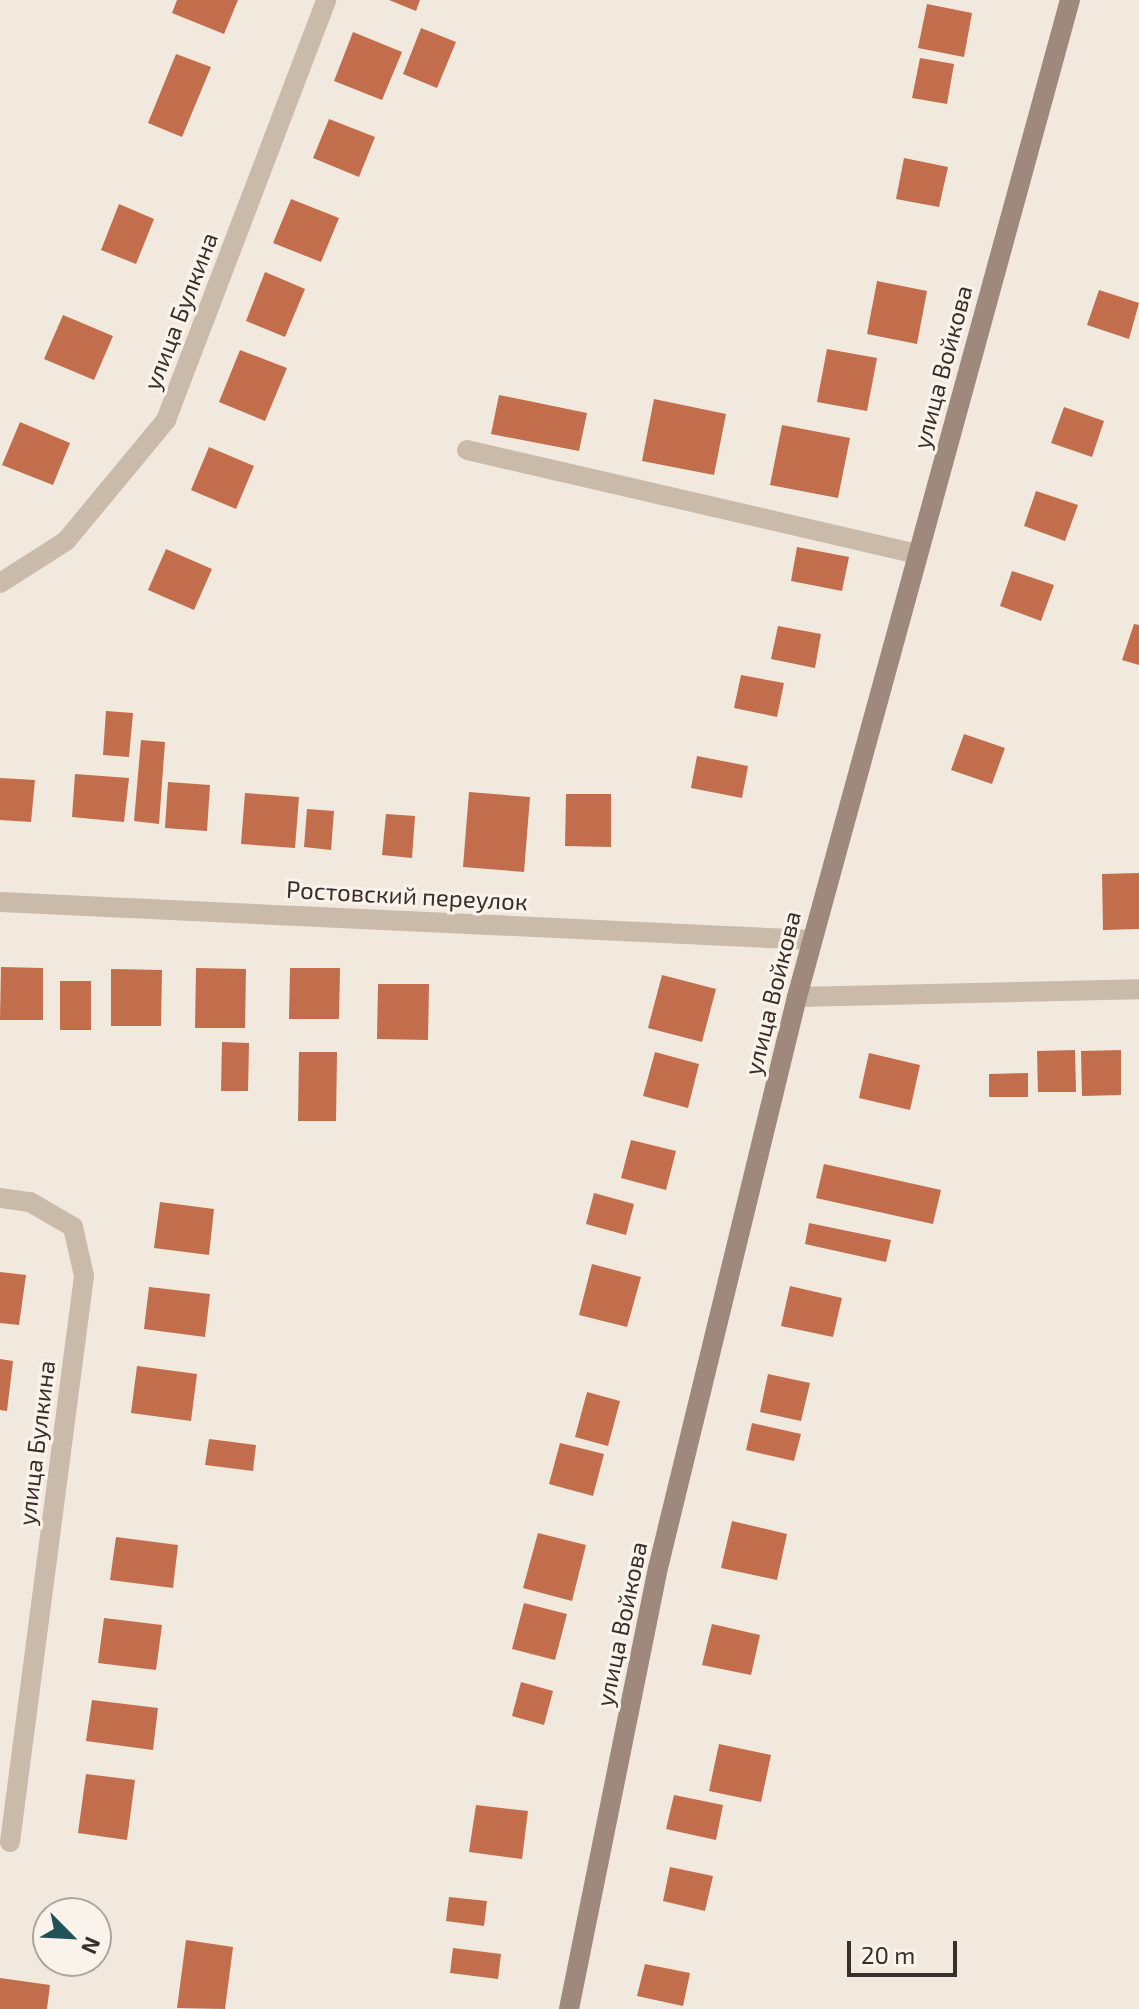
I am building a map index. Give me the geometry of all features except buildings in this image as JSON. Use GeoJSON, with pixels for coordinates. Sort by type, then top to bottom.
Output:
{"type":"FeatureCollection","features":[{"type":"Feature","properties":{"kind":"main road","name":"улица Войкова"},"geometry":{"type":"LineString","coordinates":[[569,2009],[658,1568],[797,997],[1070,0]]}},
{"type":"Feature","properties":{"kind":"street","name":"улица Булкина"},"geometry":{"type":"LineString","coordinates":[[0,583],[66,541],[166,420],[326,0]]}},
{"type":"Feature","properties":{"kind":"street"},"geometry":{"type":"LineString","coordinates":[[467,450],[918,554]]}},
{"type":"Feature","properties":{"kind":"street","name":"Ростовский переулок"},"geometry":{"type":"LineString","coordinates":[[0,902],[812,940]]}},
{"type":"Feature","properties":{"kind":"street"},"geometry":{"type":"LineString","coordinates":[[797,997],[1139,989]]}},
{"type":"Feature","properties":{"kind":"street","name":"улица Булкина"},"geometry":{"type":"LineString","coordinates":[[0,1198],[30,1202],[73,1227],[84,1276],[10,1842]]}}]}
